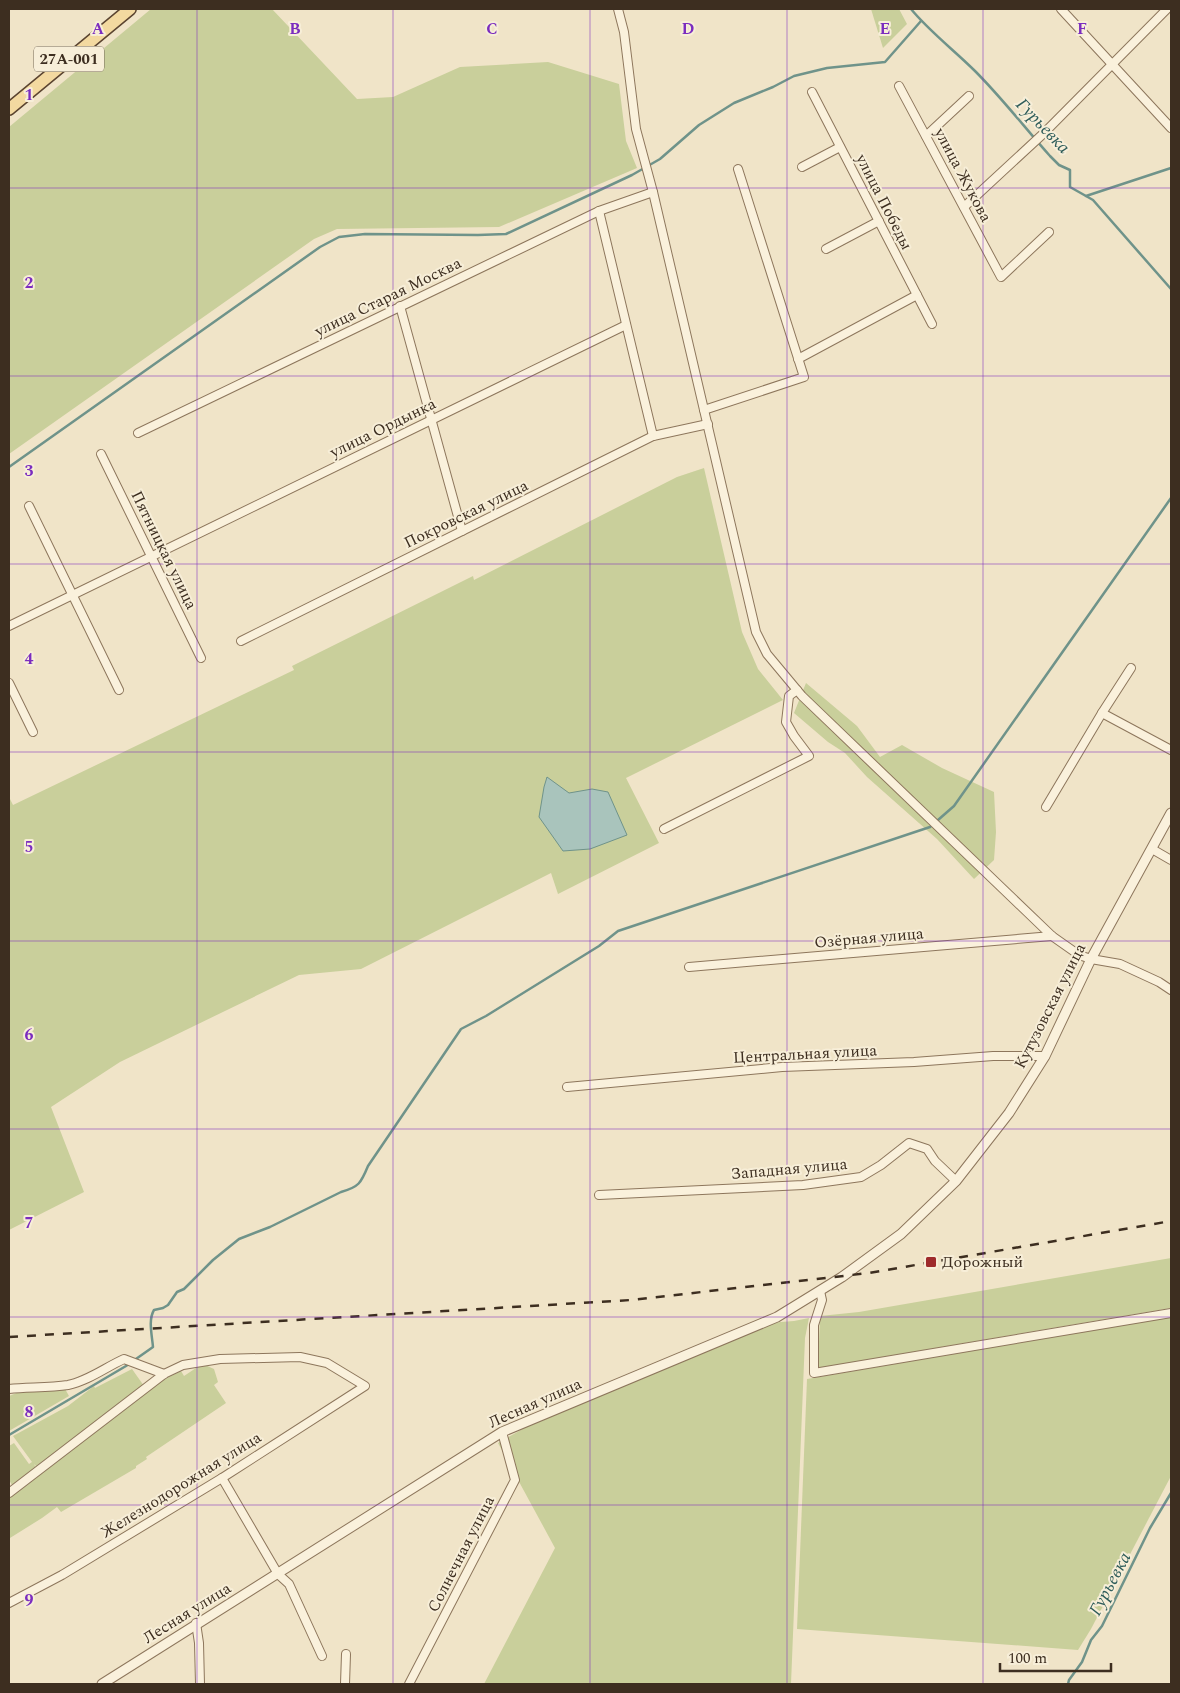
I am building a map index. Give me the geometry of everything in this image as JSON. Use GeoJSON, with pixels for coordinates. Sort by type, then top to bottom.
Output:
{"type":"FeatureCollection","features":[{"type":"Feature","properties":{"kind":"main road","name":"27А-001"},"geometry":{"type":"LineString","coordinates":[[9,109],[130,9]]}},
{"type":"Feature","properties":{"kind":"street"},"geometry":{"type":"LineString","coordinates":[[618,9],[624,32],[636,129],[653,192],[756,632],[767,654],[797,690],[1052,936],[1078,955],[1120,964],[1159,982],[1171,990]]}},
{"type":"Feature","properties":{"kind":"street"},"geometry":{"type":"LineString","coordinates":[[1061,9],[1171,128]]}},
{"type":"Feature","properties":{"kind":"street"},"geometry":{"type":"LineString","coordinates":[[964,207],[1044,133],[1167,9]]}},
{"type":"Feature","properties":{"kind":"street","name":"улица Жукова"},"geometry":{"type":"LineString","coordinates":[[900,86],[1001,277],[1049,232]]}},
{"type":"Feature","properties":{"kind":"street","name":"улица Победы"},"geometry":{"type":"LineString","coordinates":[[812,92],[932,324]]}},
{"type":"Feature","properties":{"kind":"street"},"geometry":{"type":"LineString","coordinates":[[926,136],[969,96]]}},
{"type":"Feature","properties":{"kind":"street"},"geometry":{"type":"LineString","coordinates":[[802,167],[840,147]]}},
{"type":"Feature","properties":{"kind":"street"},"geometry":{"type":"LineString","coordinates":[[704,410],[804,377],[738,169]]}},
{"type":"Feature","properties":{"kind":"street","name":"улица Старая Москва"},"geometry":{"type":"LineString","coordinates":[[138,433],[599,211],[653,192]]}},
{"type":"Feature","properties":{"kind":"street"},"geometry":{"type":"LineString","coordinates":[[599,211],[653,436]]}},
{"type":"Feature","properties":{"kind":"street"},"geometry":{"type":"LineString","coordinates":[[826,249],[879,221]]}},
{"type":"Feature","properties":{"kind":"street"},"geometry":{"type":"LineString","coordinates":[[798,358],[917,295]]}},
{"type":"Feature","properties":{"kind":"street"},"geometry":{"type":"LineString","coordinates":[[400,306],[462,531]]}},
{"type":"Feature","properties":{"kind":"street","name":"улица Ордынка"},"geometry":{"type":"LineString","coordinates":[[9,626],[626,325]]}},
{"type":"Feature","properties":{"kind":"street","name":"Покровская улица"},"geometry":{"type":"LineString","coordinates":[[241,641],[653,436],[708,424]]}},
{"type":"Feature","properties":{"kind":"street","name":"Пятницкая улица"},"geometry":{"type":"LineString","coordinates":[[101,454],[201,658]]}},
{"type":"Feature","properties":{"kind":"street"},"geometry":{"type":"LineString","coordinates":[[29,506],[119,690]]}},
{"type":"Feature","properties":{"kind":"street"},"geometry":{"type":"LineString","coordinates":[[1046,807],[1131,668]]}},
{"type":"Feature","properties":{"kind":"street"},"geometry":{"type":"LineString","coordinates":[[9,683],[33,732]]}},
{"type":"Feature","properties":{"kind":"street"},"geometry":{"type":"LineString","coordinates":[[664,829],[809,756],[786,722],[789,696],[797,690]]}},
{"type":"Feature","properties":{"kind":"street"},"geometry":{"type":"LineString","coordinates":[[1102,713],[1171,750]]}},
{"type":"Feature","properties":{"kind":"street","name":"Кутузовская улица"},"geometry":{"type":"LineString","coordinates":[[936,1200],[956,1181],[1009,1113],[1045,1056],[1091,959],[1171,813]]}},
{"type":"Feature","properties":{"kind":"street"},"geometry":{"type":"LineString","coordinates":[[1152,850],[1171,860]]}},
{"type":"Feature","properties":{"kind":"street","name":"Озёрная улица"},"geometry":{"type":"LineString","coordinates":[[689,967],[1052,936]]}},
{"type":"Feature","properties":{"kind":"street","name":"Центральная улица"},"geometry":{"type":"LineString","coordinates":[[567,1087],[782,1067],[914,1062],[992,1056],[1045,1056]]}},
{"type":"Feature","properties":{"kind":"street","name":"Западная улица"},"geometry":{"type":"LineString","coordinates":[[599,1195],[803,1185],[861,1177],[881,1165],[909,1143],[917,1144],[927,1150],[935,1161],[956,1181]]}},
{"type":"Feature","properties":{"kind":"street","name":"Лесная улица"},"geometry":{"type":"LineString","coordinates":[[102,1684],[196,1623],[278,1574],[502,1432],[777,1317],[820,1291],[901,1234],[936,1200]]}},
{"type":"Feature","properties":{"kind":"street"},"geometry":{"type":"LineString","coordinates":[[820,1291],[822,1300],[814,1325],[814,1373],[1171,1313]]}},
{"type":"Feature","properties":{"kind":"street","name":"Железнодорожная улица"},"geometry":{"type":"LineString","coordinates":[[9,1602],[62,1575],[222,1478],[364,1386],[327,1363],[300,1358],[220,1359],[183,1365],[164,1374]]}},
{"type":"Feature","properties":{"kind":"street"},"geometry":{"type":"LineString","coordinates":[[9,1389],[68,1385],[93,1376],[124,1359],[164,1374]]}},
{"type":"Feature","properties":{"kind":"street"},"geometry":{"type":"LineString","coordinates":[[9,1493],[164,1374]]}},
{"type":"Feature","properties":{"kind":"street","name":"Солнечная улица"},"geometry":{"type":"LineString","coordinates":[[409,1684],[515,1480],[502,1432]]}},
{"type":"Feature","properties":{"kind":"street"},"geometry":{"type":"LineString","coordinates":[[222,1478],[278,1574],[288,1584],[322,1656]]}},
{"type":"Feature","properties":{"kind":"street"},"geometry":{"type":"LineString","coordinates":[[196,1623],[199,1643],[200,1684]]}},
{"type":"Feature","properties":{"kind":"street"},"geometry":{"type":"LineString","coordinates":[[345,1684],[346,1654]]}},
{"type":"Feature","properties":{"kind":"green space"},"geometry":{"type":"Polygon","coordinates":[[[151,9],[272,9],[357,99],[393,97],[460,67],[548,62],[619,84],[626,141],[637,168],[499,227],[337,229],[314,239],[9,454],[9,127],[151,9]]]}},
{"type":"Feature","properties":{"kind":"green space"},"geometry":{"type":"Polygon","coordinates":[[[871,9],[899,9],[907,24],[883,48],[871,9]]]}},
{"type":"Feature","properties":{"kind":"green space"},"geometry":{"type":"Polygon","coordinates":[[[704,468],[742,632],[758,669],[783,700],[626,778],[659,843],[558,894],[551,873],[361,969],[299,975],[120,1062],[51,1107],[84,1192],[9,1230],[9,797],[13,805],[294,670],[292,666],[473,576],[474,580],[677,477],[704,468]]]}},
{"type":"Feature","properties":{"kind":"green space"},"geometry":{"type":"Polygon","coordinates":[[[806,683],[857,726],[880,757],[902,745],[942,768],[994,792],[996,832],[994,860],[974,879],[937,839],[867,777],[845,753],[828,742],[794,713],[806,683]]]}},
{"type":"Feature","properties":{"kind":"green space"},"geometry":{"type":"Polygon","coordinates":[[[1171,1258],[1171,1308],[818,1368],[820,1316],[859,1312],[1171,1258]]]}},
{"type":"Feature","properties":{"kind":"green space"},"geometry":{"type":"Polygon","coordinates":[[[1171,1317],[1171,1476],[1091,1629],[1078,1650],[797,1629],[807,1379],[1171,1317]]]}},
{"type":"Feature","properties":{"kind":"green space"},"geometry":{"type":"Polygon","coordinates":[[[809,1318],[805,1338],[791,1684],[484,1684],[555,1548],[498,1443],[567,1404],[768,1323],[809,1318]]]}},
{"type":"Feature","properties":{"kind":"green space"},"geometry":{"type":"Polygon","coordinates":[[[203,1364],[214,1369],[218,1382],[214,1385],[226,1403],[146,1457],[147,1459],[136,1466],[136,1468],[61,1512],[57,1507],[10,1538],[9,1498],[163,1380],[181,1371],[184,1376],[203,1364]]]}},
{"type":"Feature","properties":{"kind":"green space"},"geometry":{"type":"Polygon","coordinates":[[[132,1369],[144,1386],[37,1467],[34,1464],[36,1468],[12,1485],[9,1480],[9,1446],[14,1443],[29,1464],[32,1462],[13,1436],[68,1406],[94,1386],[95,1388],[132,1369]]]}},
{"type":"Feature","properties":{"kind":"green space"},"geometry":{"type":"Polygon","coordinates":[[[64,1387],[69,1396],[9,1431],[9,1396],[24,1390],[64,1387]]]}},
{"type":"Feature","properties":{"kind":"water"},"geometry":{"type":"Polygon","coordinates":[[[547,777],[569,793],[592,789],[608,792],[627,835],[590,849],[563,851],[539,817],[547,777]]]}},
{"type":"Feature","properties":{"kind":"waterway","name":"Гурьевка"},"geometry":{"type":"LineString","coordinates":[[911,9],[985,81],[1050,156],[1059,165],[1070,170],[1070,187],[1086,196],[1171,168]]}},
{"type":"Feature","properties":{"kind":"waterway"},"geometry":{"type":"LineString","coordinates":[[9,467],[320,247],[339,237],[365,234],[506,234],[632,175],[660,159],[699,125],[734,103],[794,76],[827,68],[885,62],[921,21]]}},
{"type":"Feature","properties":{"kind":"waterway"},"geometry":{"type":"LineString","coordinates":[[1086,196],[1093,200],[1171,289]]}},
{"type":"Feature","properties":{"kind":"waterway"},"geometry":{"type":"LineString","coordinates":[[9,1435],[126,1366],[153,1347],[151,1323],[154,1310],[168,1305],[177,1292],[184,1289],[213,1260],[239,1239],[270,1227],[359,1184],[368,1166],[461,1029],[486,1016],[599,946],[618,931],[930,827],[954,806],[1171,498]]}},
{"type":"Feature","properties":{"kind":"waterway","name":"Гурьевка"},"geometry":{"type":"LineString","coordinates":[[1068,1684],[1082,1662],[1091,1640],[1102,1626],[1150,1528],[1171,1493]]}},
{"type":"Feature","properties":{"kind":"railway"},"geometry":{"type":"LineString","coordinates":[[9,1337],[631,1300],[869,1273],[1171,1221]]}},
{"type":"Feature","properties":{"kind":"place","name":"Дорожный"},"geometry":{"type":"Point","coordinates":[931,1262]}}]}
